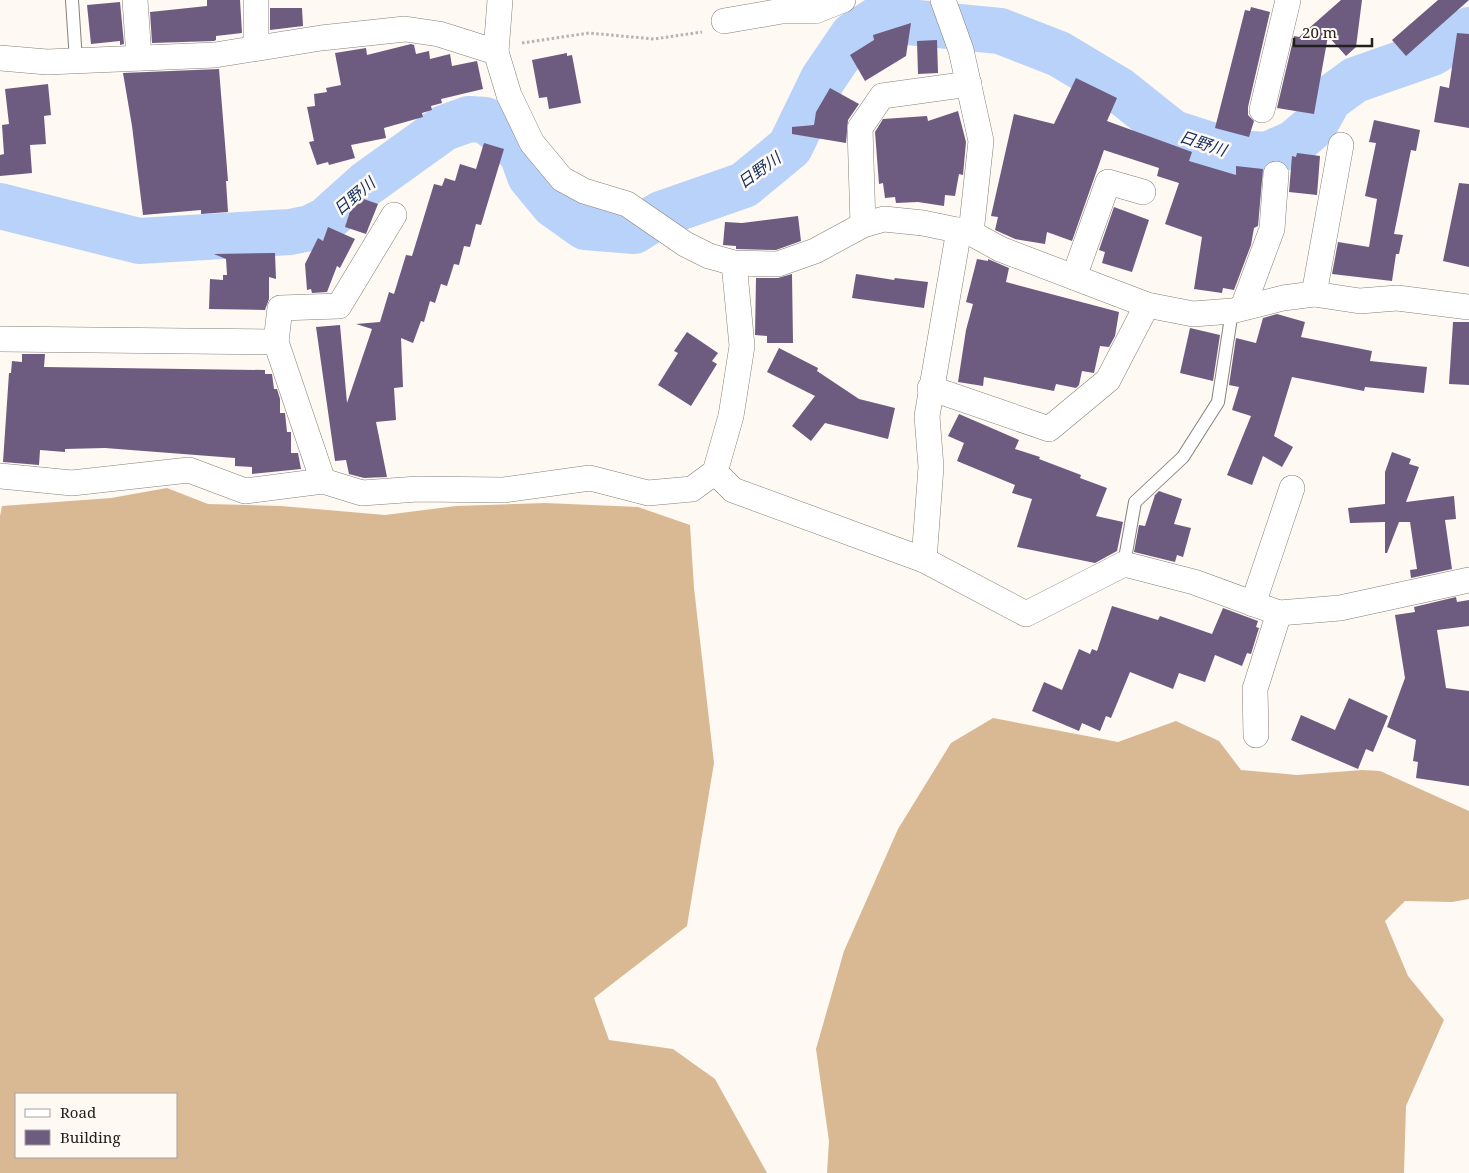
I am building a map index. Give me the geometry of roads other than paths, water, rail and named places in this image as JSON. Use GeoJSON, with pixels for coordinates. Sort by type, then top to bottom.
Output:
{"type":"FeatureCollection","features":[{"type":"Feature","properties":{"kind":"street"},"geometry":{"type":"LineString","coordinates":[[135,0],[139,58]]}},
{"type":"Feature","properties":{"kind":"street"},"geometry":{"type":"LineString","coordinates":[[256,0],[256,48]]}},
{"type":"Feature","properties":{"kind":"street"},"geometry":{"type":"LineString","coordinates":[[500,0],[496,52],[508,95],[532,143],[562,178],[584,191],[627,204],[685,244],[709,256],[734,263],[778,264],[815,251],[863,225],[884,219],[965,232],[1000,249],[1147,304],[1193,314],[1237,309],[1282,298],[1314,294],[1360,301],[1397,298],[1469,307]]}},
{"type":"Feature","properties":{"kind":"street"},"geometry":{"type":"LineString","coordinates":[[724,21],[782,5],[815,12],[843,0]]}},
{"type":"Feature","properties":{"kind":"street"},"geometry":{"type":"LineString","coordinates":[[1262,110],[1288,0]]}},
{"type":"Feature","properties":{"kind":"street"},"geometry":{"type":"LineString","coordinates":[[924,560],[931,467],[927,416],[930,388],[965,232],[981,141],[961,50],[945,7]]}},
{"type":"Feature","properties":{"kind":"street"},"geometry":{"type":"LineString","coordinates":[[0,58],[47,62],[215,55],[321,38],[405,29],[439,34],[496,52]]}},
{"type":"Feature","properties":{"kind":"street"},"geometry":{"type":"LineString","coordinates":[[863,225],[860,128],[882,96],[969,84]]}},
{"type":"Feature","properties":{"kind":"street"},"geometry":{"type":"LineString","coordinates":[[1314,294],[1341,146]]}},
{"type":"Feature","properties":{"kind":"street"},"geometry":{"type":"LineString","coordinates":[[1237,309],[1272,229],[1276,174]]}},
{"type":"Feature","properties":{"kind":"street"},"geometry":{"type":"LineString","coordinates":[[1074,277],[1108,182],[1142,192]]}},
{"type":"Feature","properties":{"kind":"street"},"geometry":{"type":"LineString","coordinates":[[323,481],[276,342],[280,308],[339,306],[394,215]]}},
{"type":"Feature","properties":{"kind":"street"},"geometry":{"type":"LineString","coordinates":[[0,476],[72,483],[190,470],[246,491],[323,481],[362,493],[418,489],[504,490],[590,478],[648,493],[692,489],[715,472],[731,416],[742,346],[734,263]]}},
{"type":"Feature","properties":{"kind":"street"},"geometry":{"type":"LineString","coordinates":[[930,388],[1049,429],[1108,380],[1147,304]]}},
{"type":"Feature","properties":{"kind":"street"},"geometry":{"type":"LineString","coordinates":[[0,339],[276,342]]}},
{"type":"Feature","properties":{"kind":"street"},"geometry":{"type":"LineString","coordinates":[[715,472],[733,490],[924,560],[1026,614],[1124,564],[1194,582],[1279,613],[1340,608],[1469,580]]}},
{"type":"Feature","properties":{"kind":"street"},"geometry":{"type":"LineString","coordinates":[[1253,604],[1292,488]]}},
{"type":"Feature","properties":{"kind":"street"},"geometry":{"type":"LineString","coordinates":[[1256,735],[1255,689],[1279,613]]}},
{"type":"Feature","properties":{"kind":"lane"},"geometry":{"type":"LineString","coordinates":[[72,0],[76,61]]}},
{"type":"Feature","properties":{"kind":"lane"},"geometry":{"type":"LineString","coordinates":[[1124,564],[1134,502],[1183,457],[1218,402],[1237,309]]}},
{"type":"Feature","properties":{"kind":"waterway","name":"日野川"},"geometry":{"type":"LineString","coordinates":[[0,206],[139,241],[290,232],[310,228],[326,220],[366,184],[444,128],[469,119],[485,120],[504,135],[522,154],[530,176],[554,205],[585,227],[634,231],[661,214],[744,185],[790,147],[823,79],[853,35],[878,19],[1000,31],[1059,54],[1119,90],[1173,133],[1235,153],[1267,155],[1294,143],[1314,126],[1329,99],[1355,80],[1432,53],[1469,30]]}}]}
